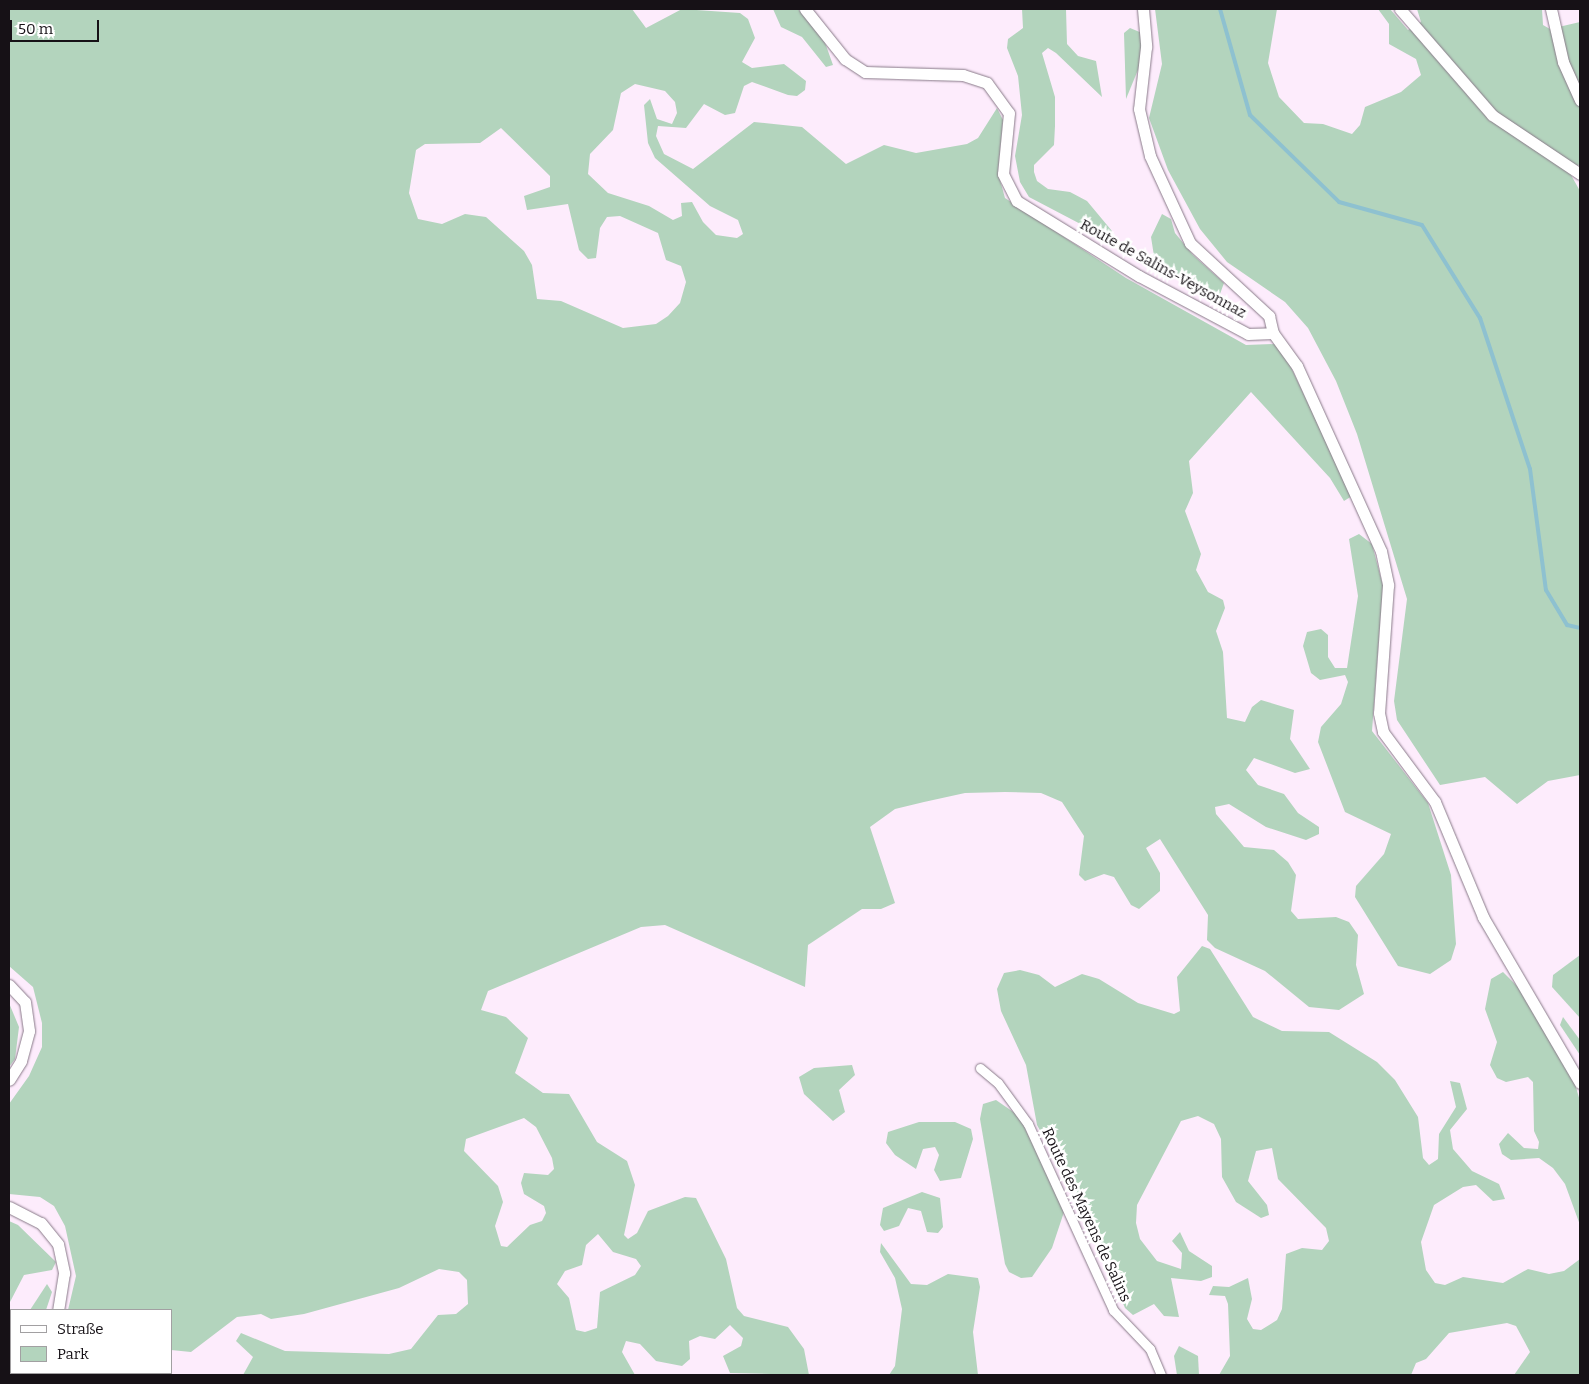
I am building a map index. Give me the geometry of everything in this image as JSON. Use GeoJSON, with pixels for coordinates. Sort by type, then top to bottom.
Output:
{"type":"FeatureCollection","features":[{"type":"Feature","properties":{"kind":"street","name":"Route de Salins-Veysonnaz"},"geometry":{"type":"LineString","coordinates":[[805,9],[846,59],[866,72],[963,75],[987,83],[1009,113],[1003,174],[1017,201],[1138,276],[1248,334],[1273,333],[1269,316],[1190,243],[1150,156],[1140,109],[1146,39],[1142,9]]}},
{"type":"Feature","properties":{"kind":"street"},"geometry":{"type":"LineString","coordinates":[[1400,9],[1492,115],[1580,174]]}},
{"type":"Feature","properties":{"kind":"street"},"geometry":{"type":"LineString","coordinates":[[1551,9],[1567,75],[1580,100]]}},
{"type":"Feature","properties":{"kind":"street"},"geometry":{"type":"LineString","coordinates":[[1273,333],[1297,366],[1381,551],[1388,586],[1379,713],[1383,732],[1435,802],[1483,917],[1580,1083]]}},
{"type":"Feature","properties":{"kind":"street"},"geometry":{"type":"LineString","coordinates":[[9,985],[25,1002],[29,1023],[26,1048],[9,1080]]}},
{"type":"Feature","properties":{"kind":"street","name":"Route des Mayens de Salins"},"geometry":{"type":"LineString","coordinates":[[980,1068],[998,1083],[1028,1124],[1116,1314],[1150,1350],[1161,1375]]}},
{"type":"Feature","properties":{"kind":"street"},"geometry":{"type":"LineString","coordinates":[[9,1207],[37,1220],[58,1244],[64,1273],[58,1309]]}},
{"type":"Feature","properties":{"kind":"green space"},"geometry":{"type":"Polygon","coordinates":[[[9,9],[632,9],[646,28],[682,9],[740,13],[748,19],[755,38],[742,62],[752,68],[784,64],[806,81],[805,90],[797,96],[788,95],[752,82],[744,86],[735,113],[725,115],[704,104],[686,128],[658,126],[656,136],[664,154],[693,169],[754,122],[802,127],[846,164],[884,145],[916,153],[967,144],[978,138],[997,108],[1003,120],[998,173],[1005,198],[1126,278],[1246,345],[1275,344],[1289,363],[1352,496],[1344,501],[1330,478],[1251,392],[1189,461],[1193,493],[1185,511],[1201,554],[1196,570],[1208,592],[1223,600],[1225,608],[1216,631],[1223,652],[1227,718],[1245,722],[1252,707],[1261,700],[1294,710],[1290,739],[1310,769],[1295,773],[1254,758],[1246,770],[1258,785],[1284,794],[1298,813],[1319,827],[1319,834],[1306,840],[1266,827],[1229,804],[1215,807],[1216,814],[1244,847],[1274,850],[1288,862],[1296,875],[1291,911],[1298,919],[1336,917],[1349,922],[1358,935],[1356,965],[1364,994],[1339,1010],[1309,1007],[1265,971],[1215,948],[1207,940],[1208,915],[1160,839],[1146,848],[1160,873],[1160,891],[1139,909],[1131,905],[1114,877],[1104,874],[1085,881],[1079,875],[1084,836],[1062,802],[1041,793],[1005,792],[965,793],[895,809],[870,827],[895,903],[881,909],[862,909],[808,945],[805,987],[665,925],[641,927],[488,991],[481,1010],[506,1017],[528,1038],[515,1073],[543,1093],[569,1094],[597,1142],[627,1161],[635,1185],[624,1235],[628,1239],[637,1233],[648,1211],[685,1197],[696,1198],[726,1259],[737,1308],[744,1316],[788,1327],[804,1349],[809,1375],[730,1373],[723,1356],[741,1346],[743,1338],[730,1325],[715,1339],[700,1336],[689,1341],[690,1359],[682,1366],[656,1361],[640,1344],[626,1341],[622,1352],[635,1375],[243,1375],[253,1357],[236,1341],[241,1333],[285,1351],[389,1354],[411,1349],[438,1315],[456,1314],[468,1304],[467,1280],[459,1272],[439,1269],[399,1288],[304,1314],[271,1319],[261,1314],[237,1317],[191,1352],[172,1350],[172,1309],[68,1309],[76,1276],[65,1226],[54,1206],[40,1197],[9,1194],[9,1104],[29,1076],[42,1047],[42,1023],[33,987],[9,966],[9,9]],[[635,84],[621,93],[613,130],[590,154],[588,174],[608,193],[649,206],[673,220],[682,216],[681,203],[692,202],[703,222],[716,235],[737,238],[743,234],[738,220],[710,206],[655,158],[648,143],[644,105],[650,99],[657,119],[672,124],[677,113],[675,102],[665,91],[635,84]],[[501,128],[480,143],[425,144],[416,150],[409,193],[418,219],[442,224],[465,214],[486,217],[524,251],[532,265],[537,299],[561,301],[623,328],[656,324],[668,316],[680,303],[686,282],[681,266],[666,260],[658,233],[620,216],[607,217],[600,228],[596,258],[588,259],[579,250],[568,204],[527,210],[524,196],[550,187],[550,176],[501,128]],[[524,1118],[466,1139],[464,1151],[498,1186],[503,1202],[495,1226],[501,1246],[507,1247],[530,1225],[542,1221],[546,1213],[544,1206],[524,1194],[521,1183],[524,1173],[548,1175],[554,1169],[552,1158],[536,1127],[524,1118]],[[598,1234],[586,1245],[582,1265],[565,1271],[557,1284],[569,1298],[576,1330],[585,1332],[597,1328],[600,1292],[635,1275],[641,1266],[636,1259],[613,1252],[598,1234]]]}},
{"type":"Feature","properties":{"kind":"green space"},"geometry":{"type":"Polygon","coordinates":[[[773,9],[797,9],[805,14],[823,37],[833,65],[826,67],[802,37],[781,27],[773,9]]]}},
{"type":"Feature","properties":{"kind":"green space"},"geometry":{"type":"Polygon","coordinates":[[[1022,9],[1066,9],[1067,44],[1078,56],[1096,61],[1102,97],[1056,53],[1048,48],[1042,53],[1055,97],[1054,145],[1034,165],[1034,172],[1037,181],[1048,189],[1070,192],[1087,201],[1112,231],[1111,240],[1029,197],[1020,182],[1015,156],[1022,115],[1018,76],[1007,48],[1008,39],[1023,28],[1022,9]]]}},
{"type":"Feature","properties":{"kind":"green space"},"geometry":{"type":"Polygon","coordinates":[[[1155,9],[1277,9],[1268,63],[1279,97],[1304,123],[1323,124],[1352,134],[1360,125],[1365,107],[1401,92],[1421,75],[1416,59],[1389,44],[1389,24],[1378,9],[1390,9],[1408,30],[1421,22],[1417,9],[1542,9],[1543,25],[1550,29],[1580,22],[1580,163],[1571,175],[1580,191],[1580,775],[1548,781],[1517,804],[1485,777],[1440,785],[1397,720],[1394,701],[1407,599],[1357,434],[1336,381],[1308,328],[1285,302],[1227,262],[1200,229],[1168,170],[1149,118],[1162,64],[1155,9]]]}},
{"type":"Feature","properties":{"kind":"green space"},"geometry":{"type":"Polygon","coordinates":[[[1130,28],[1142,33],[1140,65],[1126,99],[1124,33],[1130,28]]]}},
{"type":"Feature","properties":{"kind":"green space"},"geometry":{"type":"Polygon","coordinates":[[[1162,214],[1171,219],[1175,233],[1193,255],[1224,283],[1220,294],[1199,295],[1154,256],[1151,237],[1162,214]]]}},
{"type":"Feature","properties":{"kind":"green space"},"geometry":{"type":"Polygon","coordinates":[[[1359,534],[1372,544],[1383,586],[1372,731],[1428,803],[1451,875],[1456,944],[1451,960],[1430,974],[1398,966],[1355,897],[1356,886],[1384,854],[1391,834],[1345,812],[1318,742],[1321,727],[1341,704],[1348,682],[1345,675],[1320,680],[1311,673],[1303,646],[1307,632],[1321,629],[1328,635],[1328,657],[1335,668],[1347,668],[1358,596],[1349,539],[1359,534]]]}},
{"type":"Feature","properties":{"kind":"green space"},"geometry":{"type":"Polygon","coordinates":[[[1202,946],[1210,949],[1253,1017],[1282,1031],[1329,1032],[1377,1062],[1395,1080],[1418,1117],[1423,1158],[1429,1165],[1438,1159],[1439,1134],[1456,1107],[1450,1081],[1460,1083],[1467,1109],[1450,1130],[1453,1149],[1472,1171],[1499,1184],[1505,1199],[1493,1201],[1476,1185],[1463,1187],[1434,1205],[1421,1242],[1426,1270],[1435,1283],[1445,1285],[1463,1277],[1503,1283],[1528,1269],[1549,1274],[1564,1271],[1580,1259],[1580,1375],[1514,1375],[1530,1352],[1516,1326],[1507,1323],[1449,1333],[1426,1359],[1416,1363],[1411,1375],[1219,1375],[1230,1356],[1228,1304],[1225,1296],[1209,1295],[1213,1286],[1229,1287],[1248,1278],[1252,1299],[1247,1319],[1253,1329],[1261,1330],[1277,1320],[1282,1309],[1286,1254],[1302,1248],[1322,1250],[1329,1241],[1326,1228],[1278,1179],[1272,1148],[1256,1151],[1248,1181],[1267,1205],[1269,1215],[1261,1218],[1236,1202],[1222,1177],[1221,1139],[1214,1124],[1198,1116],[1181,1121],[1137,1205],[1136,1223],[1140,1239],[1157,1261],[1181,1269],[1182,1253],[1172,1241],[1180,1232],[1189,1251],[1212,1266],[1212,1277],[1201,1281],[1171,1278],[1179,1317],[1164,1316],[1154,1304],[1133,1315],[1125,1308],[1081,1203],[1037,1125],[1026,1065],[1001,1011],[997,989],[1004,973],[1020,970],[1039,975],[1055,987],[1082,974],[1099,979],[1138,1003],[1174,1014],[1180,1011],[1177,977],[1202,946]]]}},
{"type":"Feature","properties":{"kind":"green space"},"geometry":{"type":"Polygon","coordinates":[[[1580,955],[1580,1018],[1552,987],[1553,975],[1580,955]]]}},
{"type":"Feature","properties":{"kind":"green space"},"geometry":{"type":"Polygon","coordinates":[[[1503,972],[1519,988],[1575,1084],[1580,1101],[1580,1225],[1565,1184],[1553,1168],[1539,1158],[1511,1160],[1502,1154],[1499,1144],[1508,1133],[1524,1148],[1538,1149],[1539,1142],[1534,1131],[1533,1082],[1528,1077],[1506,1082],[1497,1078],[1490,1065],[1497,1042],[1485,1009],[1491,979],[1503,972]]]}},
{"type":"Feature","properties":{"kind":"green space"},"geometry":{"type":"Polygon","coordinates":[[[9,1003],[19,1027],[15,1059],[9,1067],[9,1003]]]}},
{"type":"Feature","properties":{"kind":"green space"},"geometry":{"type":"Polygon","coordinates":[[[1563,1017],[1580,1040],[1580,1055],[1560,1025],[1563,1017]]]}},
{"type":"Feature","properties":{"kind":"green space"},"geometry":{"type":"Polygon","coordinates":[[[852,1065],[855,1075],[839,1090],[845,1112],[833,1121],[804,1094],[799,1077],[814,1068],[852,1065]]]}},
{"type":"Feature","properties":{"kind":"green space"},"geometry":{"type":"Polygon","coordinates":[[[996,1100],[1019,1116],[1065,1209],[1052,1248],[1032,1277],[1021,1278],[1009,1272],[1005,1264],[980,1119],[983,1104],[996,1100]]]}},
{"type":"Feature","properties":{"kind":"green space"},"geometry":{"type":"Polygon","coordinates":[[[919,1122],[955,1122],[971,1129],[973,1139],[961,1178],[940,1181],[934,1170],[939,1155],[935,1147],[923,1149],[916,1169],[895,1155],[886,1143],[888,1132],[919,1122]]]}},
{"type":"Feature","properties":{"kind":"green space"},"geometry":{"type":"Polygon","coordinates":[[[922,1192],[940,1198],[943,1227],[938,1233],[927,1232],[921,1211],[908,1208],[899,1226],[884,1231],[880,1225],[883,1208],[922,1192]]]}},
{"type":"Feature","properties":{"kind":"green space"},"geometry":{"type":"Polygon","coordinates":[[[9,1221],[18,1225],[56,1262],[52,1270],[24,1275],[10,1302],[10,1374],[25,1375],[9,1375],[9,1221]]]}},
{"type":"Feature","properties":{"kind":"green space"},"geometry":{"type":"Polygon","coordinates":[[[881,1243],[911,1284],[927,1285],[948,1274],[978,1278],[980,1287],[973,1332],[978,1375],[889,1375],[895,1366],[902,1309],[895,1278],[880,1252],[881,1243]]]}},
{"type":"Feature","properties":{"kind":"green space"},"geometry":{"type":"Polygon","coordinates":[[[47,1284],[52,1292],[46,1309],[31,1309],[47,1284]]]}},
{"type":"Feature","properties":{"kind":"green space"},"geometry":{"type":"Polygon","coordinates":[[[1179,1346],[1198,1356],[1199,1375],[1177,1375],[1174,1356],[1179,1346]]]}},
{"type":"Feature","properties":{"kind":"waterway"},"geometry":{"type":"LineString","coordinates":[[1220,9],[1250,115],[1339,202],[1422,225],[1480,318],[1530,469],[1546,590],[1567,625],[1580,628]]}}]}
